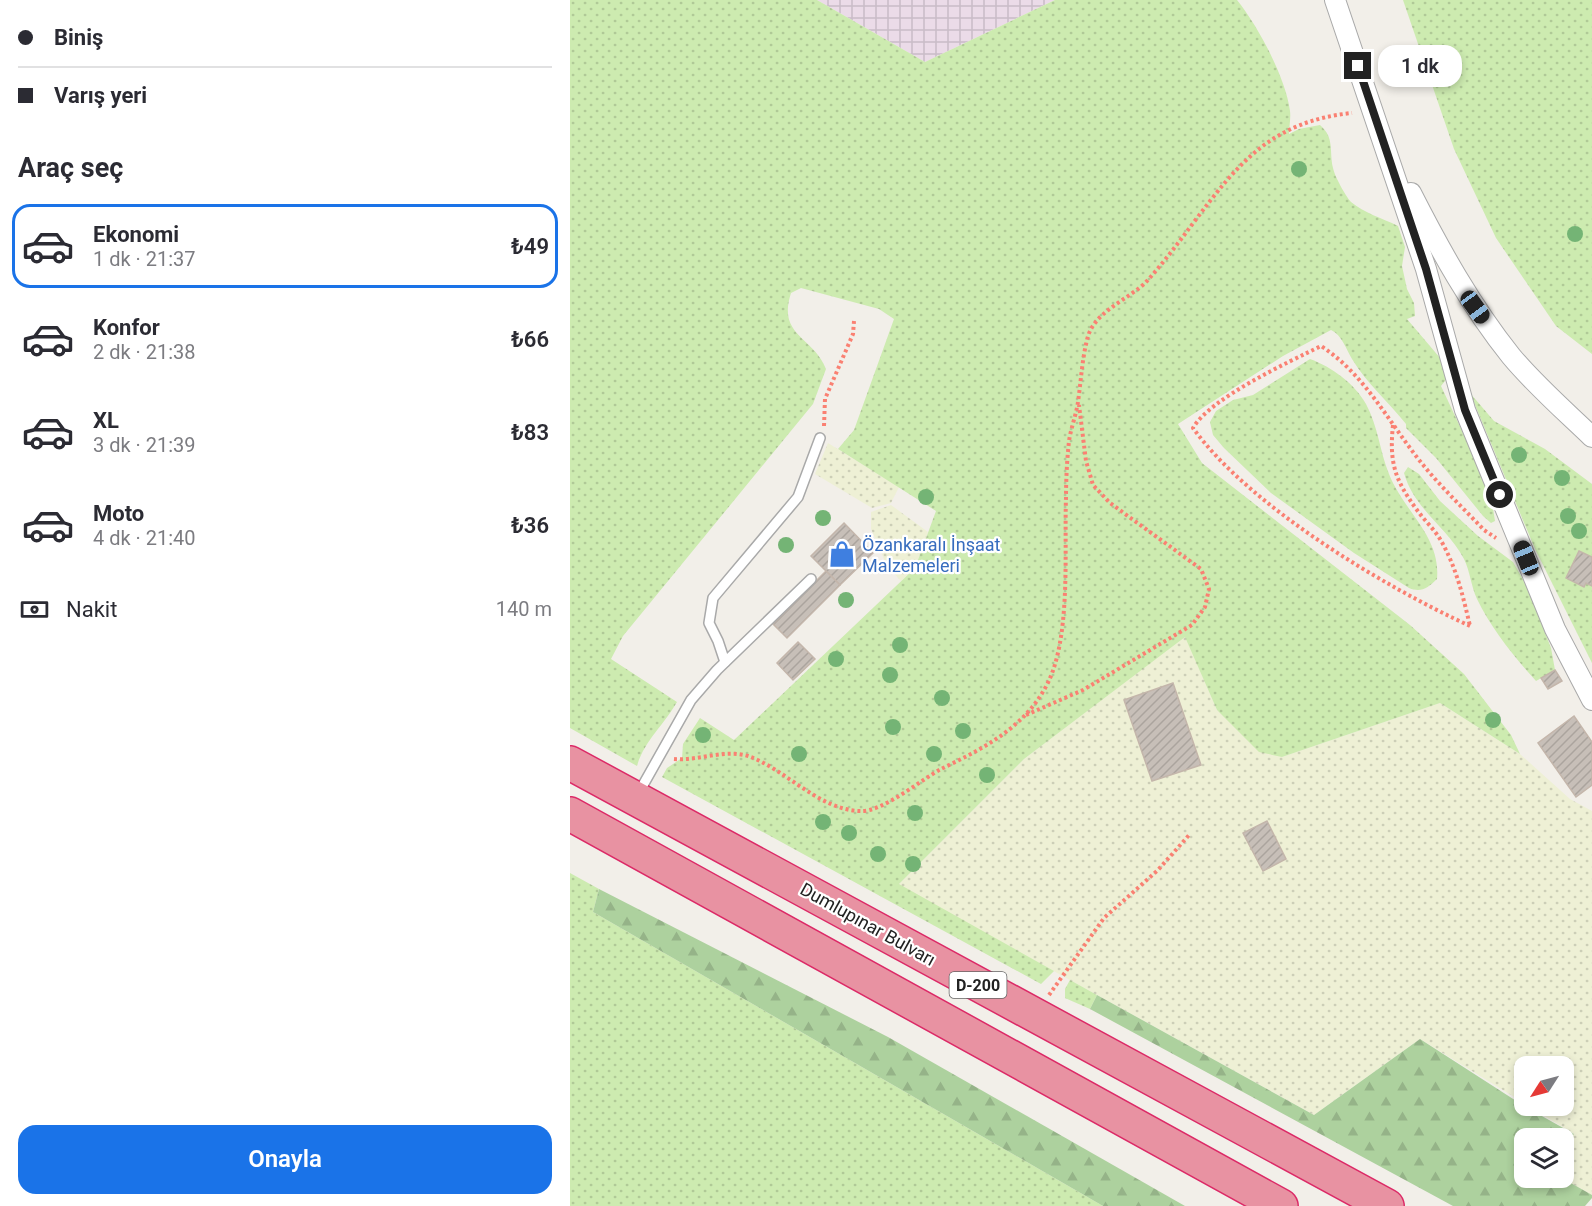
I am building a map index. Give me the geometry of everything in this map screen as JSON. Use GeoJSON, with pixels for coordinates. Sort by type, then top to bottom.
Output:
{"type":"FeatureCollection","features":[{"type":"Feature","properties":{"kind":"highway","name":"Dumlupınar Bulvarı"},"geometry":{"type":"LineString","coordinates":[[570,763],[1387,1206]]}},
{"type":"Feature","properties":{"kind":"highway","name":"D-200"},"geometry":{"type":"LineString","coordinates":[[570,814],[1281,1206]]}},
{"type":"Feature","properties":{"kind":"street"},"geometry":{"type":"LineString","coordinates":[[1335,0],[1426,269],[1465,410],[1555,629],[1592,700]]}},
{"type":"Feature","properties":{"kind":"street"},"geometry":{"type":"LineString","coordinates":[[1375,117],[1445,258],[1475,307],[1512,357],[1592,437]]}},
{"type":"Feature","properties":{"kind":"lane"},"geometry":{"type":"LineString","coordinates":[[725,662],[718,641],[708,624],[713,598],[798,496],[820,438]]}},
{"type":"Feature","properties":{"kind":"lane"},"geometry":{"type":"LineString","coordinates":[[635,798],[691,700],[725,662],[811,579]]}},
{"type":"Feature","properties":{"kind":"path"},"geometry":{"type":"LineString","coordinates":[[658,758],[689,760],[730,754],[748,756],[821,798],[862,812],[879,806],[944,768],[966,759],[1002,736],[1044,691],[1055,665],[1066,570],[1069,440],[1091,329],[1103,315],[1144,284],[1234,171],[1274,136],[1298,124],[1322,116],[1375,117]]}},
{"type":"Feature","properties":{"kind":"path"},"geometry":{"type":"LineString","coordinates":[[820,438],[825,422],[825,399],[838,362],[853,334],[854,321]]}},
{"type":"Feature","properties":{"kind":"path"},"geometry":{"type":"LineString","coordinates":[[1393,424],[1390,453],[1397,478],[1416,509],[1440,538],[1460,584],[1470,626],[1384,582],[1275,508],[1207,447],[1193,428],[1200,417],[1228,398],[1321,346],[1339,358],[1393,424],[1424,466],[1484,530],[1526,558]]}},
{"type":"Feature","properties":{"kind":"path"},"geometry":{"type":"LineString","coordinates":[[1022,716],[1083,690],[1192,625],[1205,607],[1209,589],[1201,569],[1110,503],[1093,485],[1086,461],[1078,403]]}},
{"type":"Feature","properties":{"kind":"path"},"geometry":{"type":"LineString","coordinates":[[1036,1016],[1104,918],[1158,870],[1190,834]]}},
{"type":"Feature","properties":{"kind":"shaded area"},"geometry":{"type":"Polygon","coordinates":[[[817,0],[1055,0],[925,62],[817,0]]]}},
{"type":"Feature","properties":{"kind":"green space"},"geometry":{"type":"Polygon","coordinates":[[[570,0],[817,0],[925,62],[1055,0],[1237,0],[1262,38],[1283,83],[1290,111],[1289,134],[1299,129],[1320,125],[1328,135],[1331,145],[1334,172],[1351,202],[1398,226],[1405,247],[1402,266],[1407,289],[1414,303],[1415,316],[1407,319],[1452,372],[1441,386],[1464,435],[1467,435],[1492,502],[1495,521],[1491,523],[1483,516],[1436,458],[1406,428],[1406,424],[1358,368],[1341,339],[1331,330],[1283,356],[1178,424],[1202,463],[1410,625],[1464,674],[1511,735],[1520,754],[1440,703],[1282,757],[1259,752],[1217,710],[1185,637],[1024,759],[899,884],[1054,971],[1041,984],[662,777],[667,768],[682,758],[683,744],[700,718],[734,740],[915,568],[936,511],[838,449],[854,430],[894,319],[879,309],[801,288],[791,293],[788,307],[789,318],[792,327],[813,349],[826,369],[813,404],[623,636],[611,659],[677,702],[644,749],[637,766],[570,728],[570,0]]]}},
{"type":"Feature","properties":{"kind":"green space"},"geometry":{"type":"Polygon","coordinates":[[[1403,0],[1592,0],[1592,354],[1556,326],[1496,238],[1454,149],[1403,0]]]}},
{"type":"Feature","properties":{"kind":"green space"},"geometry":{"type":"Polygon","coordinates":[[[1310,359],[1342,377],[1356,390],[1366,404],[1389,474],[1428,537],[1433,550],[1437,564],[1437,579],[1421,590],[1409,588],[1354,553],[1271,493],[1213,435],[1210,422],[1216,411],[1233,400],[1253,395],[1310,359]]]}},
{"type":"Feature","properties":{"kind":"green space"},"geometry":{"type":"Polygon","coordinates":[[[1470,393],[1494,421],[1545,449],[1592,484],[1592,663],[1535,549],[1470,393]]]}},
{"type":"Feature","properties":{"kind":"green space"},"geometry":{"type":"Polygon","coordinates":[[[828,443],[899,487],[891,503],[872,508],[815,474],[828,443]]]}},
{"type":"Feature","properties":{"kind":"green space"},"geometry":{"type":"Polygon","coordinates":[[[1408,467],[1419,474],[1440,501],[1478,536],[1513,562],[1528,588],[1551,648],[1555,670],[1536,681],[1504,642],[1477,599],[1464,559],[1449,537],[1415,497],[1404,473],[1408,467]]]}},
{"type":"Feature","properties":{"kind":"green space"},"geometry":{"type":"Polygon","coordinates":[[[891,505],[928,532],[915,568],[901,581],[887,566],[871,529],[871,512],[891,505]]]}},
{"type":"Feature","properties":{"kind":"green space"},"geometry":{"type":"Polygon","coordinates":[[[1185,636],[1217,710],[1282,757],[1440,703],[1520,754],[1570,799],[1592,811],[1592,1195],[1574,1185],[1574,1128],[1564,1128],[1544,1116],[1574,1116],[1574,1056],[1514,1056],[1514,1097],[1420,1039],[1314,1115],[898,885],[1024,759],[1185,636]]]}},
{"type":"Feature","properties":{"kind":"green space"},"geometry":{"type":"Polygon","coordinates":[[[570,873],[599,889],[593,912],[1103,1206],[570,1206],[570,873]]]}},
{"type":"Feature","properties":{"kind":"green space"},"geometry":{"type":"Polygon","coordinates":[[[599,889],[888,1037],[1185,1206],[1103,1206],[593,912],[599,889]]]}},
{"type":"Feature","properties":{"kind":"green space"},"geometry":{"type":"Polygon","coordinates":[[[1070,980],[1097,995],[1090,1009],[1065,998],[1065,989],[1070,980]]]}},
{"type":"Feature","properties":{"kind":"green space"},"geometry":{"type":"Polygon","coordinates":[[[1097,995],[1314,1115],[1420,1039],[1514,1100],[1514,1116],[1542,1116],[1563,1128],[1514,1128],[1514,1188],[1574,1188],[1574,1185],[1592,1195],[1592,1198],[1585,1206],[1453,1206],[1090,1009],[1097,995]]]}},
{"type":"Feature","properties":{"kind":"building","name":"Özankaralı İnşaat Malzemeleri"},"geometry":{"type":"Polygon","coordinates":[[[844,523],[873,553],[840,585],[811,556],[844,523]]]}},
{"type":"Feature","properties":{"kind":"building"},"geometry":{"type":"Polygon","coordinates":[[[1579,551],[1592,557],[1592,586],[1586,583],[1584,587],[1566,578],[1579,551]]]}},
{"type":"Feature","properties":{"kind":"building"},"geometry":{"type":"Polygon","coordinates":[[[826,571],[840,585],[787,638],[773,624],[826,571]]]}},
{"type":"Feature","properties":{"kind":"building"},"geometry":{"type":"Polygon","coordinates":[[[798,642],[815,659],[793,680],[777,663],[798,642]]]}},
{"type":"Feature","properties":{"kind":"building"},"geometry":{"type":"Polygon","coordinates":[[[1555,670],[1562,681],[1548,689],[1541,678],[1555,670]]]}},
{"type":"Feature","properties":{"kind":"building"},"geometry":{"type":"Polygon","coordinates":[[[1173,683],[1201,765],[1152,781],[1124,700],[1173,683]]]}},
{"type":"Feature","properties":{"kind":"building"},"geometry":{"type":"Polygon","coordinates":[[[1574,716],[1592,742],[1592,785],[1576,797],[1538,743],[1574,716]]]}},
{"type":"Feature","properties":{"kind":"building"},"geometry":{"type":"Polygon","coordinates":[[[1267,821],[1286,859],[1263,871],[1243,833],[1267,821]]]}},
{"type":"Feature","properties":{"kind":"place","name":"Özankaralı İnşaat Malzemeleri"},"geometry":{"type":"Point","coordinates":[842,554]}},
{"type":"Feature","properties":{"kind":"route"},"geometry":{"type":"LineString","coordinates":[[1358,66],[1426,269],[1465,410],[1500,495]]}}]}
